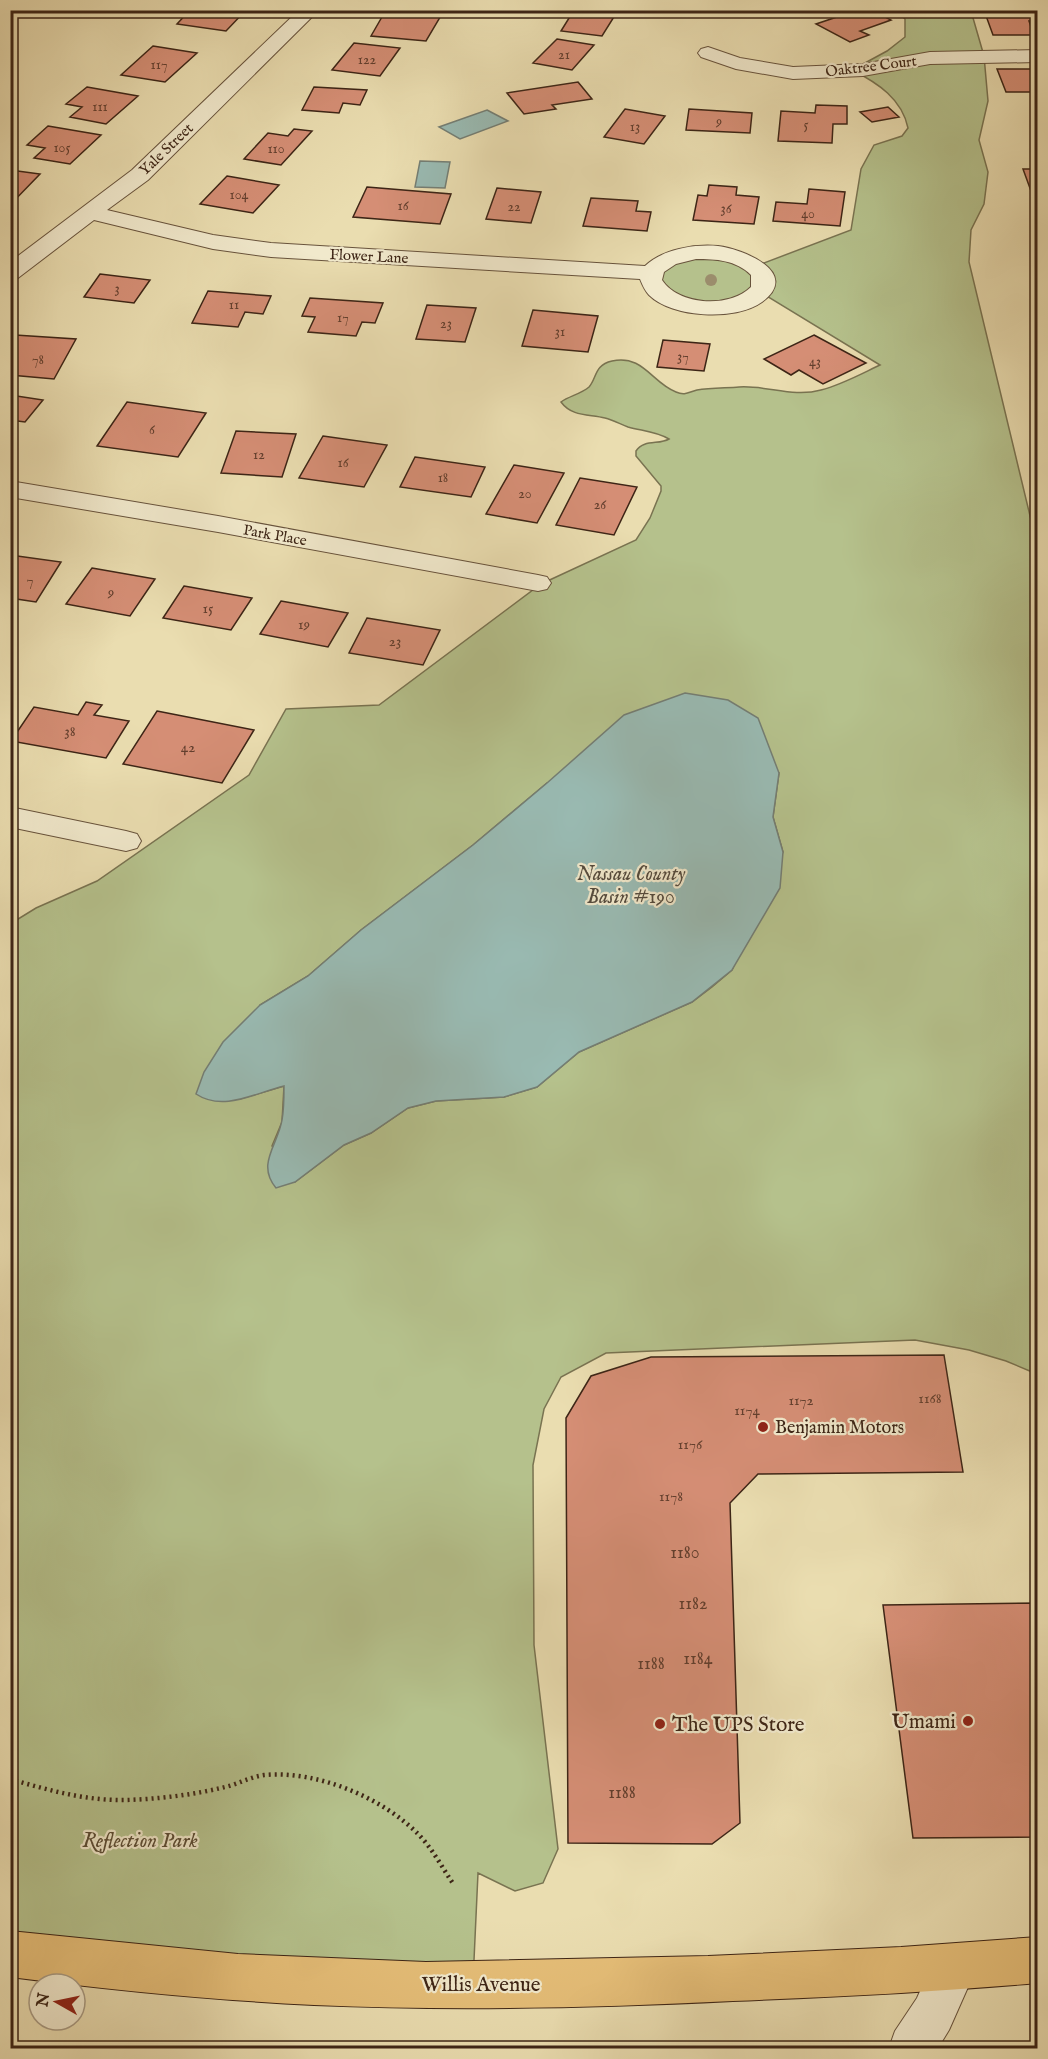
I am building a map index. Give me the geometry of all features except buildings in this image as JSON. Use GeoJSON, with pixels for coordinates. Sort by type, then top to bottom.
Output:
{"type":"FeatureCollection","features":[{"type":"Feature","properties":{"kind":"main road","name":"Willis Avenue"},"geometry":{"type":"LineString","coordinates":[[10,1954],[89,1964],[313,1982],[474,1985],[631,1983],[953,1969],[1038,1960]]}},
{"type":"Feature","properties":{"kind":"street","name":"Yale Street"},"geometry":{"type":"LineString","coordinates":[[10,273],[140,175],[310,10]]}},
{"type":"Feature","properties":{"kind":"street","name":"Oaktree Court"},"geometry":{"type":"LineString","coordinates":[[708,53],[736,63],[793,73],[863,70],[930,58],[1038,56]]}},
{"type":"Feature","properties":{"kind":"street","name":"Flower Lane"},"geometry":{"type":"LineString","coordinates":[[90,213],[213,242],[272,250],[651,273]]}},
{"type":"Feature","properties":{"kind":"street","name":"Park Place"},"geometry":{"type":"LineString","coordinates":[[10,489],[538,583]]}},
{"type":"Feature","properties":{"kind":"street"},"geometry":{"type":"LineString","coordinates":[[10,817],[126,841]]}},
{"type":"Feature","properties":{"kind":"street"},"geometry":{"type":"LineString","coordinates":[[912,2049],[933,2014],[953,1969]]}},
{"type":"Feature","properties":{"kind":"path"},"geometry":{"type":"LineString","coordinates":[[10,1779],[72,1797],[125,1800],[172,1796],[225,1787],[265,1775],[308,1778],[346,1790],[389,1810],[421,1837],[453,1885]]}},
{"type":"Feature","properties":{"kind":"green space","name":"Reflection Park"},"geometry":{"type":"Polygon","coordinates":[[[897,11],[971,11],[984,56],[988,101],[979,140],[988,172],[984,204],[971,230],[969,262],[1038,549],[1037,1374],[1006,1361],[969,1350],[915,1340],[606,1353],[561,1377],[544,1409],[533,1465],[534,1645],[558,1849],[543,1883],[515,1891],[478,1873],[473,1982],[11,1954],[10,924],[36,908],[97,881],[249,775],[286,709],[379,705],[541,584],[636,540],[650,518],[661,486],[636,456],[636,451],[643,445],[669,439],[605,418],[576,413],[565,407],[561,402],[589,387],[602,365],[612,361],[632,362],[647,370],[668,388],[684,394],[702,389],[739,387],[811,392],[836,385],[880,365],[760,292],[749,300],[680,304],[651,273],[696,252],[756,266],[851,230],[861,169],[874,145],[902,136],[908,128],[900,109],[888,93],[871,80],[852,70],[887,51],[905,37],[905,19],[897,11]],[[779,773],[547,783],[473,845],[361,930],[308,976],[260,1005],[240,1099],[284,1086],[282,1122],[272,1146],[295,1182],[344,1145],[371,1133],[408,1108],[436,1101],[504,1097],[537,1087],[579,1052],[692,1002],[732,970],[783,852],[773,817],[779,773]]]}},
{"type":"Feature","properties":{"kind":"water"},"geometry":{"type":"Polygon","coordinates":[[[487,110],[508,121],[460,139],[439,127],[487,110]]]}},
{"type":"Feature","properties":{"kind":"water"},"geometry":{"type":"Polygon","coordinates":[[[420,161],[450,162],[445,188],[415,187],[420,161]]]}},
{"type":"Feature","properties":{"kind":"water","name":"Nassau County Basin #190"},"geometry":{"type":"Polygon","coordinates":[[[685,693],[728,700],[758,718],[779,773],[773,817],[783,852],[780,888],[732,970],[692,1002],[579,1052],[537,1087],[504,1097],[436,1101],[408,1108],[371,1133],[344,1145],[295,1182],[276,1188],[270,1179],[268,1163],[282,1120],[284,1086],[228,1101],[206,1099],[196,1094],[204,1072],[223,1042],[260,1005],[308,976],[361,930],[473,845],[624,715],[685,693]]]}},
{"type":"Feature","properties":{"kind":"place","name":"Benjamin Motors"},"geometry":{"type":"Point","coordinates":[763,1427]}},
{"type":"Feature","properties":{"kind":"place","name":"Umami"},"geometry":{"type":"Point","coordinates":[968,1721]}},
{"type":"Feature","properties":{"kind":"place","name":"The UPS Store"},"geometry":{"type":"Point","coordinates":[660,1724]}}]}
